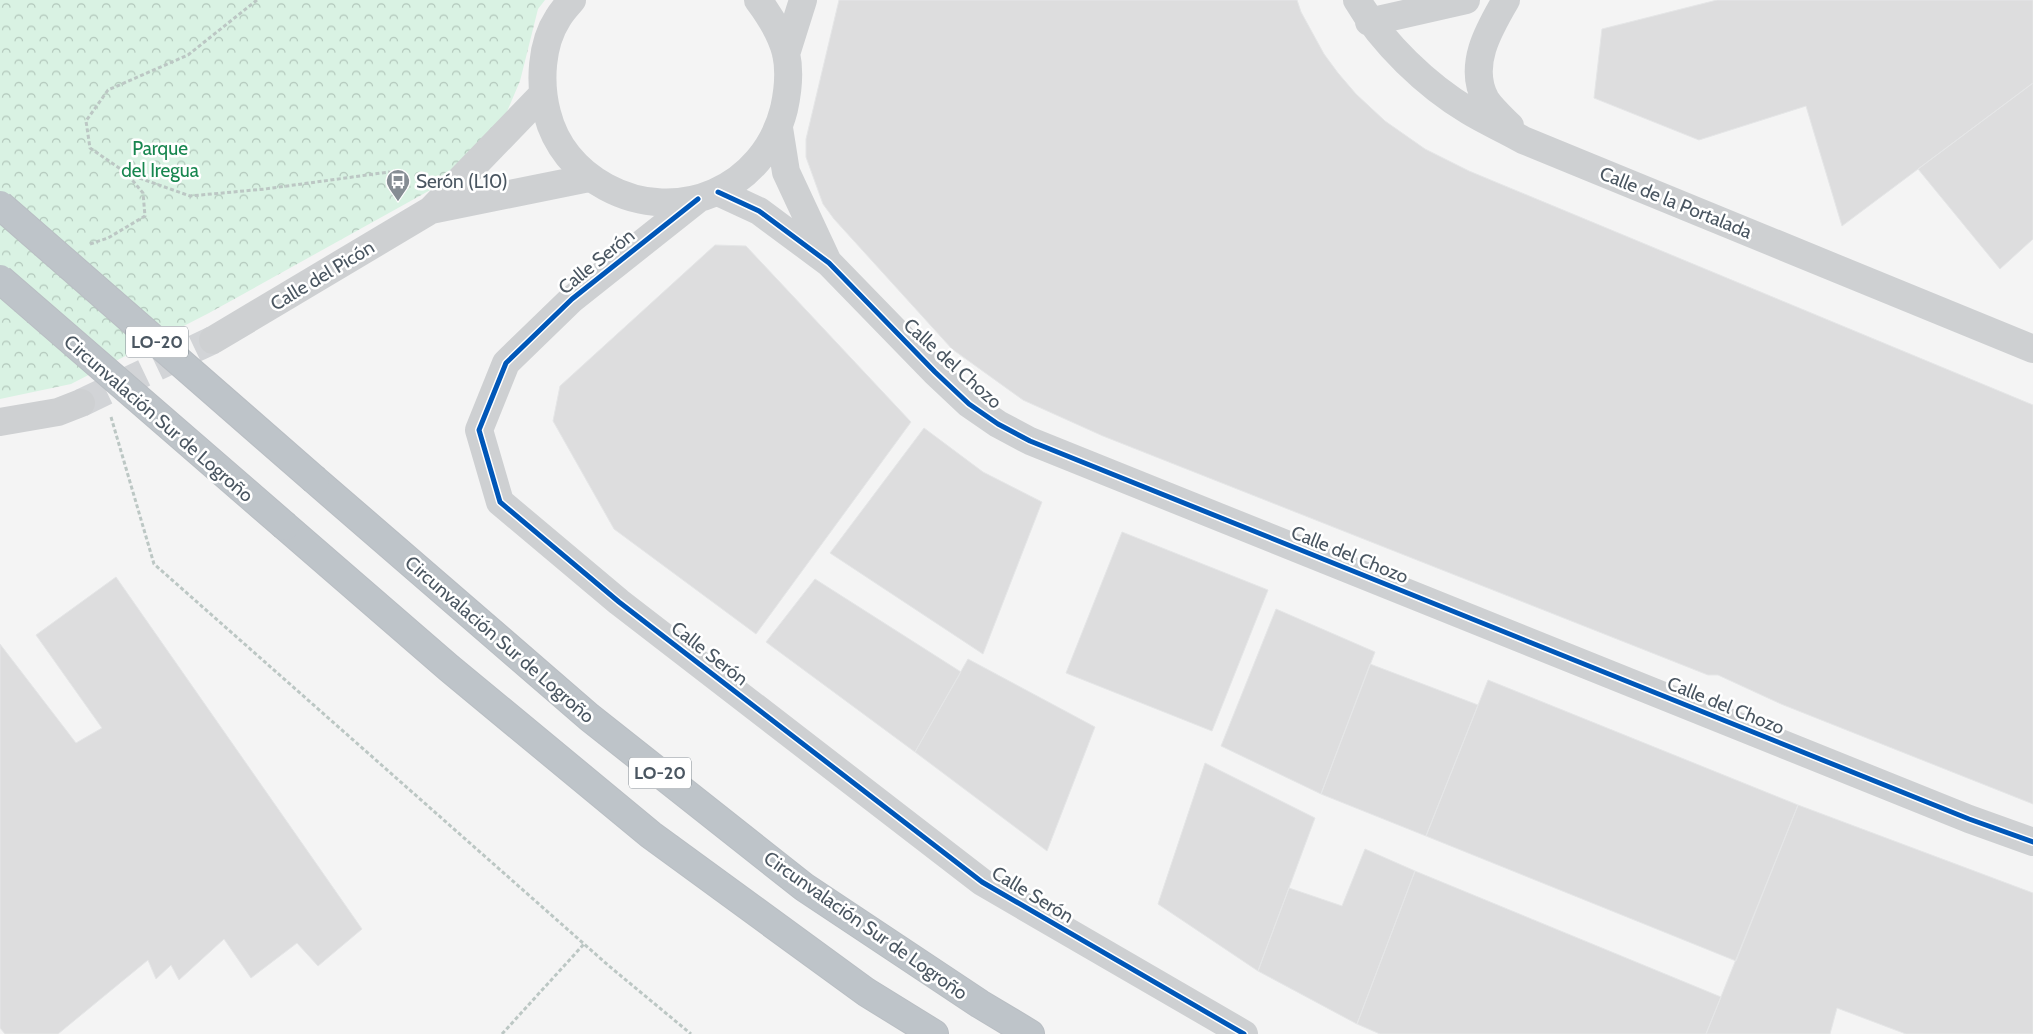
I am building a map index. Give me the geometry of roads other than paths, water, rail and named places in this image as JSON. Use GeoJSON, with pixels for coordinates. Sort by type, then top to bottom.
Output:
{"type":"FeatureCollection","features":[{"type":"Feature","properties":{"kind":"highway","name":"Circunvalación Sur de Logroño"},"geometry":{"type":"LineString","coordinates":[[0,205],[314,480],[589,717],[804,887],[980,1004],[1030,1034]]}},
{"type":"Feature","properties":{"kind":"highway","name":"Circunvalación Sur de Logroño"},"geometry":{"type":"LineString","coordinates":[[0,279],[450,668],[651,835],[866,992],[934,1034]]}},
{"type":"Feature","properties":{"kind":"street"},"geometry":{"type":"LineString","coordinates":[[572,0],[557,18],[543,56],[542,95],[550,127],[566,155],[589,178],[623,196],[660,204],[708,196]]}},
{"type":"Feature","properties":{"kind":"street"},"geometry":{"type":"LineString","coordinates":[[758,0],[774,21],[786,54],[788,91],[779,128]]}},
{"type":"Feature","properties":{"kind":"street"},"geometry":{"type":"LineString","coordinates":[[786,54],[803,0]]}},
{"type":"Feature","properties":{"kind":"street"},"geometry":{"type":"LineString","coordinates":[[1363,11],[1466,0]]}},
{"type":"Feature","properties":{"kind":"street"},"geometry":{"type":"LineString","coordinates":[[1506,0],[1488,32],[1478,69],[1481,86],[1487,100],[1524,140]]}},
{"type":"Feature","properties":{"kind":"street","name":"Calle de la Portalada"},"geometry":{"type":"LineString","coordinates":[[1363,11],[1429,84],[1470,112],[1524,140],[2033,349]]}},
{"type":"Feature","properties":{"kind":"street","name":"Calle del Picón"},"geometry":{"type":"LineString","coordinates":[[213,340],[431,210],[542,95]]}},
{"type":"Feature","properties":{"kind":"street","name":"Calle Serón"},"geometry":{"type":"LineString","coordinates":[[779,128],[769,148],[754,166],[737,180],[708,196],[572,299],[506,364],[479,430],[500,502],[620,602],[982,882],[1244,1034]]}},
{"type":"Feature","properties":{"kind":"street","name":"Calle del Chozo"},"geometry":{"type":"LineString","coordinates":[[779,128],[786,172],[829,263]]}},
{"type":"Feature","properties":{"kind":"street","name":"Calle del Picón"},"geometry":{"type":"LineString","coordinates":[[431,210],[589,178]]}},
{"type":"Feature","properties":{"kind":"street","name":"Calle del Chozo"},"geometry":{"type":"LineString","coordinates":[[708,196],[759,211],[829,263],[935,372],[969,404],[998,424],[1030,441],[1969,819],[2033,842]]}},
{"type":"Feature","properties":{"kind":"street"},"geometry":{"type":"LineString","coordinates":[[0,422],[58,412],[82,403]]}},
{"type":"Feature","properties":{"kind":"tunnel"},"geometry":{"type":"LineString","coordinates":[[81,403],[213,340]]}},
{"type":"Feature","properties":{"kind":"place","name":"Serón (L10)"},"geometry":{"type":"Point","coordinates":[398,202]}},
{"type":"Feature","properties":{"kind":"park label","name":"Parque del Iregua"},"geometry":{"type":"Point","coordinates":[160,159]}}]}
